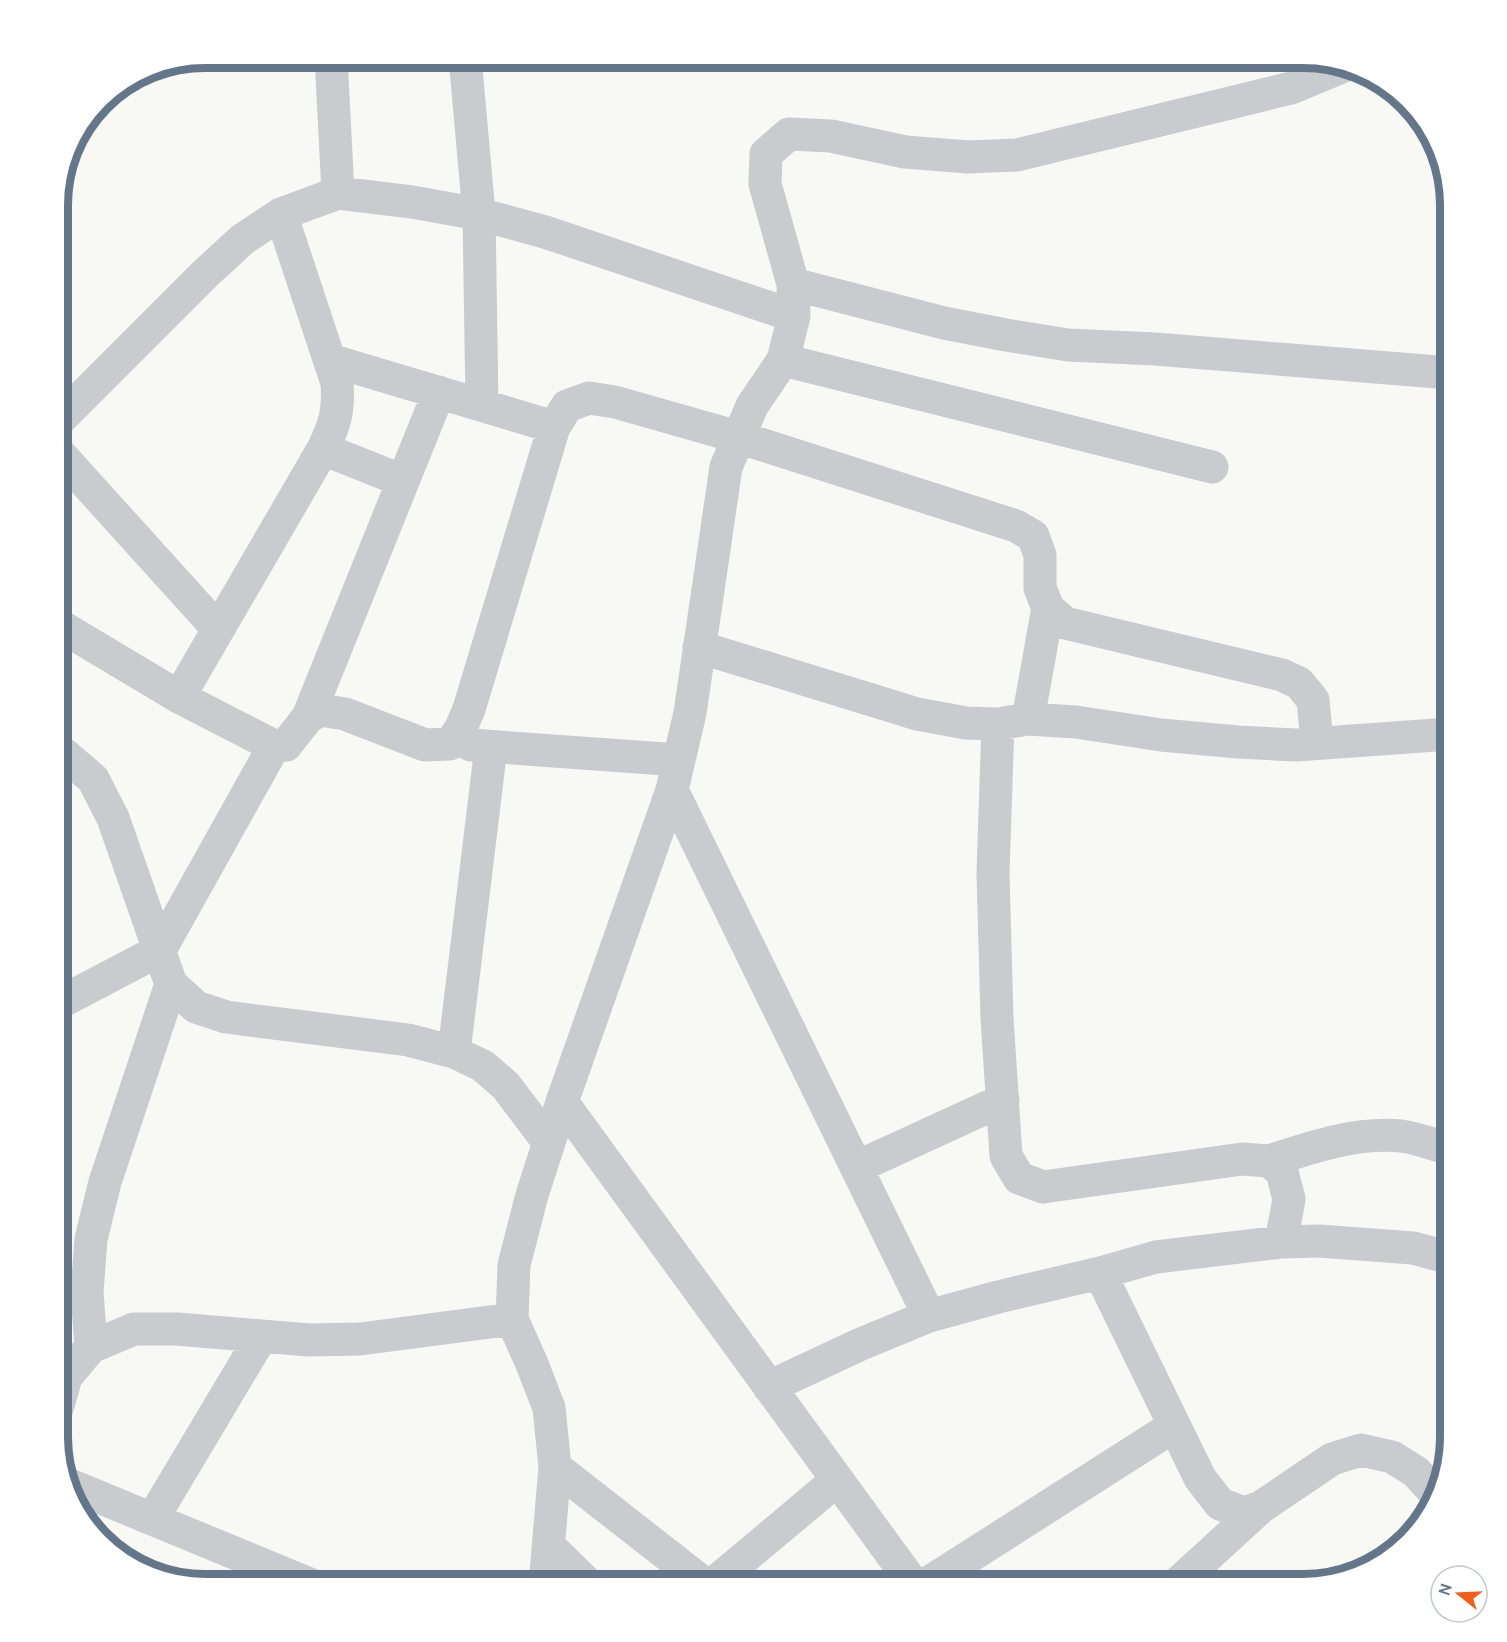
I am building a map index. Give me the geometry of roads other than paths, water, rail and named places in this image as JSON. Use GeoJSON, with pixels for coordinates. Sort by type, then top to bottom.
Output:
{"type":"FeatureCollection","features":[{"type":"Feature","properties":{"kind":"street"},"geometry":{"type":"LineString","coordinates":[[332,68],[338,193]]}},
{"type":"Feature","properties":{"kind":"street"},"geometry":{"type":"LineString","coordinates":[[466,68],[479,214],[482,405]]}},
{"type":"Feature","properties":{"kind":"street"},"geometry":{"type":"LineString","coordinates":[[547,1574],[555,1467],[549,1408],[512,1319],[514,1265],[532,1195],[562,1102],[675,775],[690,713],[726,467],[752,406],[783,360],[793,300],[765,184],[766,154],[789,134],[831,136],[905,152],[968,157],[1017,154],[1291,88],[1332,71]]}},
{"type":"Feature","properties":{"kind":"street"},"geometry":{"type":"LineString","coordinates":[[68,411],[243,239],[281,214],[338,193],[412,202],[479,214],[793,300],[1006,335],[1068,345],[1155,349],[1440,372]]}},
{"type":"Feature","properties":{"kind":"street"},"geometry":{"type":"LineString","coordinates":[[179,697],[323,449],[332,432],[339,405],[337,383],[281,214]]}},
{"type":"Feature","properties":{"kind":"street"},"geometry":{"type":"LineString","coordinates":[[330,360],[554,427]]}},
{"type":"Feature","properties":{"kind":"street"},"geometry":{"type":"LineString","coordinates":[[783,360],[1212,467]]}},
{"type":"Feature","properties":{"kind":"street"},"geometry":{"type":"LineString","coordinates":[[68,631],[179,697],[274,746],[286,745],[308,717],[439,392]]}},
{"type":"Feature","properties":{"kind":"street"},"geometry":{"type":"LineString","coordinates":[[450,744],[461,728],[468,709],[554,427],[567,406],[589,398],[615,402],[738,437],[1016,526],[1033,536],[1040,555],[1040,588],[1048,608],[1065,623],[1282,675],[1299,683],[1313,700],[1317,743]]}},
{"type":"Feature","properties":{"kind":"street"},"geometry":{"type":"LineString","coordinates":[[323,449],[403,481]]}},
{"type":"Feature","properties":{"kind":"street"},"geometry":{"type":"LineString","coordinates":[[68,463],[218,629]]}},
{"type":"Feature","properties":{"kind":"street"},"geometry":{"type":"LineString","coordinates":[[1048,608],[1013,721],[993,873],[1006,1156],[1019,1178],[1043,1187],[1242,1159],[1269,1161],[1324,1144],[1360,1136],[1402,1136],[1440,1146]]}},
{"type":"Feature","properties":{"kind":"street"},"geometry":{"type":"LineString","coordinates":[[699,647],[917,714],[966,723],[1076,722],[1161,735],[1296,745],[1440,735]]}},
{"type":"Feature","properties":{"kind":"street"},"geometry":{"type":"LineString","coordinates":[[308,717],[321,710],[345,714],[425,745],[491,747],[675,775]]}},
{"type":"Feature","properties":{"kind":"street"},"geometry":{"type":"LineString","coordinates":[[68,998],[160,950],[274,746]]}},
{"type":"Feature","properties":{"kind":"street"},"geometry":{"type":"LineString","coordinates":[[454,1052],[491,747]]}},
{"type":"Feature","properties":{"kind":"street"},"geometry":{"type":"LineString","coordinates":[[68,758],[93,779],[113,818],[171,984],[196,1007],[226,1017],[408,1040],[454,1052],[483,1066],[506,1086],[549,1143]]}},
{"type":"Feature","properties":{"kind":"street"},"geometry":{"type":"LineString","coordinates":[[675,775],[857,1167],[929,1316]]}},
{"type":"Feature","properties":{"kind":"street"},"geometry":{"type":"LineString","coordinates":[[91,1347],[87,1292],[91,1239],[105,1182],[171,984]]}},
{"type":"Feature","properties":{"kind":"street"},"geometry":{"type":"LineString","coordinates":[[857,1167],[1003,1101]]}},
{"type":"Feature","properties":{"kind":"street"},"geometry":{"type":"LineString","coordinates":[[562,1102],[906,1574]]}},
{"type":"Feature","properties":{"kind":"street"},"geometry":{"type":"LineString","coordinates":[[1269,1161],[1282,1172],[1289,1199],[1281,1242]]}},
{"type":"Feature","properties":{"kind":"street"},"geometry":{"type":"LineString","coordinates":[[769,1388],[861,1344],[929,1316],[1156,1257],[1281,1242],[1319,1241],[1413,1248],[1440,1255]]}},
{"type":"Feature","properties":{"kind":"street"},"geometry":{"type":"LineString","coordinates":[[1100,1273],[1200,1478],[1221,1504],[1244,1513],[1261,1507]]}},
{"type":"Feature","properties":{"kind":"street"},"geometry":{"type":"LineString","coordinates":[[68,1375],[91,1347],[134,1329],[177,1329],[309,1340],[360,1339],[512,1319]]}},
{"type":"Feature","properties":{"kind":"street"},"geometry":{"type":"LineString","coordinates":[[153,1518],[261,1337]]}},
{"type":"Feature","properties":{"kind":"street"},"geometry":{"type":"LineString","coordinates":[[942,1574],[1174,1426]]}},
{"type":"Feature","properties":{"kind":"street"},"geometry":{"type":"LineString","coordinates":[[1188,1574],[1261,1507],[1332,1459],[1361,1450],[1392,1457],[1416,1473],[1429,1487]]}},
{"type":"Feature","properties":{"kind":"street"},"geometry":{"type":"LineString","coordinates":[[555,1467],[692,1574]]}},
{"type":"Feature","properties":{"kind":"street"},"geometry":{"type":"LineString","coordinates":[[725,1574],[837,1480]]}},
{"type":"Feature","properties":{"kind":"street"},"geometry":{"type":"LineString","coordinates":[[77,1488],[286,1574]]}},
{"type":"Feature","properties":{"kind":"street"},"geometry":{"type":"LineString","coordinates":[[549,1545],[578,1574]]}}]}
